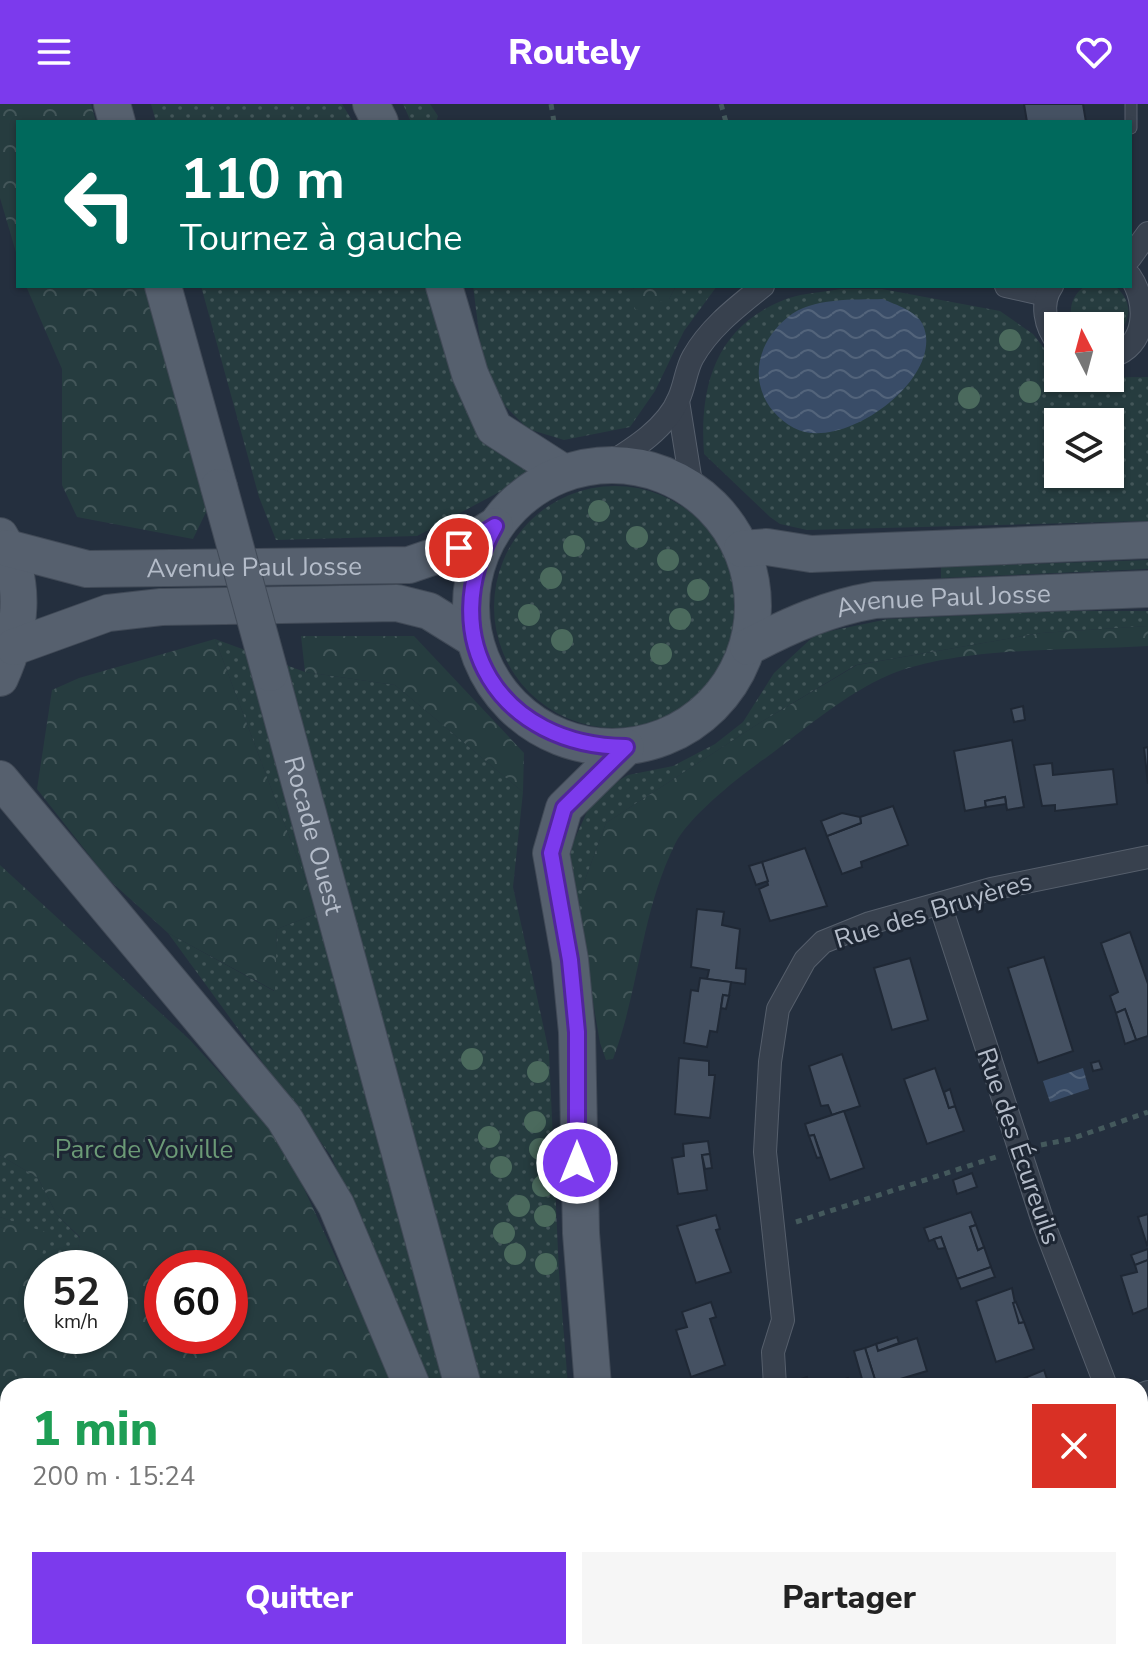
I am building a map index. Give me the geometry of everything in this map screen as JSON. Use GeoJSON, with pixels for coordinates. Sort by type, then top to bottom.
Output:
{"type":"FeatureCollection","features":[{"type":"Feature","properties":{"kind":"main road","name":"Rocade Ouest"},"geometry":{"type":"LineString","coordinates":[[164,288],[461,1378]]}},
{"type":"Feature","properties":{"kind":"main road"},"geometry":{"type":"LineString","coordinates":[[445,288],[470,374],[494,428],[564,473]]}},
{"type":"Feature","properties":{"kind":"main road"},"geometry":{"type":"LineString","coordinates":[[607,465],[652,470],[692,489],[721,516],[742,549],[754,598],[748,647],[730,685],[702,715],[666,737],[626,747],[569,741],[518,712],[484,667],[474,639],[471,592],[475,569],[495,526],[526,494],[564,473],[607,465]]}},
{"type":"Feature","properties":{"kind":"main road","name":"Avenue Paul Josse"},"geometry":{"type":"LineString","coordinates":[[4,542],[87,569],[409,565],[459,548],[495,526]]}},
{"type":"Feature","properties":{"kind":"main road","name":"Avenue Paul Josse"},"geometry":{"type":"LineString","coordinates":[[742,549],[767,547],[811,554],[1148,540]]}},
{"type":"Feature","properties":{"kind":"main road"},"geometry":{"type":"LineString","coordinates":[[4,542],[18,591],[20,613],[7,662]]}},
{"type":"Feature","properties":{"kind":"main road","name":"Avenue Paul Josse"},"geometry":{"type":"LineString","coordinates":[[748,647],[804,618],[837,606],[875,600],[1148,589]]}},
{"type":"Feature","properties":{"kind":"main road","name":"Avenue Paul Josse"},"geometry":{"type":"LineString","coordinates":[[7,662],[108,613],[161,607],[397,603],[429,611],[474,639]]}},
{"type":"Feature","properties":{"kind":"main road"},"geometry":{"type":"LineString","coordinates":[[592,1378],[580,1219],[577,1032],[570,960],[551,853],[564,808],[626,747]]}},
{"type":"Feature","properties":{"kind":"main road"},"geometry":{"type":"LineString","coordinates":[[0,779],[284,1118],[336,1205],[409,1378]]}},
{"type":"Feature","properties":{"kind":"street"},"geometry":{"type":"LineString","coordinates":[[1132,255],[1148,233]]}},
{"type":"Feature","properties":{"kind":"street"},"geometry":{"type":"LineString","coordinates":[[1124,349],[1144,333],[1144,300],[1132,279]]}},
{"type":"Feature","properties":{"kind":"street"},"geometry":{"type":"LineString","coordinates":[[607,465],[639,445],[678,401],[692,358],[721,319],[760,288]]}},
{"type":"Feature","properties":{"kind":"street"},"geometry":{"type":"LineString","coordinates":[[1028,288],[1049,290],[1048,312]]}},
{"type":"Feature","properties":{"kind":"street"},"geometry":{"type":"LineString","coordinates":[[678,401],[692,489]]}},
{"type":"Feature","properties":{"kind":"street","name":"Rue des Bruyères"},"geometry":{"type":"LineString","coordinates":[[775,1378],[773,1352],[783,1320],[765,1152],[770,1062],[778,1009],[789,983],[805,960],[823,942],[842,932],[1079,868],[1148,857]]}},
{"type":"Feature","properties":{"kind":"street","name":"Rue des Écureuils"},"geometry":{"type":"LineString","coordinates":[[940,904],[1020,1149],[1103,1378]]}},
{"type":"Feature","properties":{"kind":"path"},"geometry":{"type":"LineString","coordinates":[[773,1229],[1020,1149],[1071,1139],[1148,1112]]}},
{"type":"Feature","properties":{"kind":"green space"},"geometry":{"type":"Polygon","coordinates":[[[0,104],[91,104],[95,120],[16,120],[16,252],[0,198],[0,104]]]}},
{"type":"Feature","properties":{"kind":"green space"},"geometry":{"type":"Polygon","coordinates":[[[151,104],[342,104],[352,120],[155,120],[151,104]]]}},
{"type":"Feature","properties":{"kind":"green space"},"geometry":{"type":"Polygon","coordinates":[[[403,104],[430,104],[438,116],[437,120],[410,120],[403,104]]]}},
{"type":"Feature","properties":{"kind":"green space"},"geometry":{"type":"Polygon","coordinates":[[[27,288],[145,288],[209,506],[193,539],[77,517],[62,485],[62,369],[27,288]]]}},
{"type":"Feature","properties":{"kind":"green space"},"geometry":{"type":"Polygon","coordinates":[[[202,288],[434,288],[528,471],[503,490],[417,536],[276,540],[259,497],[202,288]]]}},
{"type":"Feature","properties":{"kind":"green space"},"geometry":{"type":"Polygon","coordinates":[[[473,288],[635,288],[626,292],[669,299],[675,288],[716,288],[684,331],[655,391],[630,427],[564,440],[528,429],[499,400],[483,364],[473,288]]]}},
{"type":"Feature","properties":{"kind":"green space"},"geometry":{"type":"Polygon","coordinates":[[[635,288],[675,288],[669,299],[636,310],[626,292],[635,288]]]}},
{"type":"Feature","properties":{"kind":"green space"},"geometry":{"type":"Polygon","coordinates":[[[1083,288],[1117,288],[1128,305],[1127,319],[1124,325],[1124,312],[1071,312],[1072,304],[1083,288]]]}},
{"type":"Feature","properties":{"kind":"green space"},"geometry":{"type":"Polygon","coordinates":[[[841,289],[882,289],[1000,311],[1033,334],[1044,348],[1044,392],[1124,392],[1124,377],[1148,377],[1148,521],[807,530],[780,524],[704,454],[705,404],[717,361],[743,325],[786,299],[841,289]]]}},
{"type":"Feature","properties":{"kind":"green space"},"geometry":{"type":"Polygon","coordinates":[[[615,486],[639,488],[661,495],[701,521],[727,561],[734,583],[734,631],[727,653],[701,693],[661,719],[639,726],[615,728],[591,726],[569,719],[529,693],[503,653],[496,631],[494,607],[496,583],[503,561],[529,521],[569,495],[591,488],[615,486]]]}},
{"type":"Feature","properties":{"kind":"green space"},"geometry":{"type":"Polygon","coordinates":[[[1148,560],[1148,569],[941,578],[941,567],[1148,560]]]}},
{"type":"Feature","properties":{"kind":"green space"},"geometry":{"type":"Polygon","coordinates":[[[1060,611],[1148,611],[1148,626],[1041,633],[856,665],[761,722],[606,823],[582,888],[582,921],[568,854],[594,796],[628,775],[673,766],[715,744],[743,722],[774,673],[816,634],[888,619],[1060,611]]]}},
{"type":"Feature","properties":{"kind":"green space"},"geometry":{"type":"Polygon","coordinates":[[[1148,626],[1148,646],[982,654],[917,666],[889,675],[841,702],[744,774],[703,809],[675,844],[654,898],[622,1032],[613,1059],[606,1060],[600,1043],[582,938],[582,888],[606,823],[761,722],[857,665],[1041,633],[1148,626]]]}},
{"type":"Feature","properties":{"kind":"green space"},"geometry":{"type":"Polygon","coordinates":[[[301,636],[414,636],[524,753],[523,792],[395,685],[305,672],[301,636]]]}},
{"type":"Feature","properties":{"kind":"green space"},"geometry":{"type":"Polygon","coordinates":[[[215,639],[305,672],[395,685],[523,792],[513,887],[549,1052],[559,1273],[567,1378],[427,1378],[331,1156],[168,933],[274,991],[277,929],[318,913],[215,639]]]}},
{"type":"Feature","properties":{"kind":"green space"},"geometry":{"type":"Polygon","coordinates":[[[215,639],[318,913],[277,929],[275,991],[168,933],[108,879],[37,789],[52,690],[79,678],[215,639]]]}},
{"type":"Feature","properties":{"kind":"green space","name":"Parc de Voiville"},"geometry":{"type":"Polygon","coordinates":[[[0,865],[190,1040],[282,1141],[391,1378],[0,1378],[0,1217],[48,1233],[43,1250],[24,1250],[24,1354],[128,1354],[128,1250],[78,1250],[80,1237],[57,1215],[38,1178],[0,1155],[0,865]]]}},
{"type":"Feature","properties":{"kind":"green space"},"geometry":{"type":"Polygon","coordinates":[[[0,1155],[38,1178],[57,1215],[80,1238],[78,1250],[43,1250],[47,1234],[0,1217],[0,1155]]]}},
{"type":"Feature","properties":{"kind":"water"},"geometry":{"type":"Polygon","coordinates":[[[883,299],[911,312],[923,325],[926,346],[919,367],[905,388],[862,421],[838,430],[814,433],[794,428],[779,417],[761,390],[759,375],[760,359],[775,330],[788,317],[809,306],[834,301],[883,299]]]}},
{"type":"Feature","properties":{"kind":"water"},"geometry":{"type":"Polygon","coordinates":[[[1083,1068],[1089,1089],[1050,1102],[1043,1081],[1083,1068]]]}},
{"type":"Feature","properties":{"kind":"building"},"geometry":{"type":"Polygon","coordinates":[[[1024,104],[1083,104],[1086,120],[1027,120],[1024,104]]]}},
{"type":"Feature","properties":{"kind":"building"},"geometry":{"type":"Polygon","coordinates":[[[1023,706],[1025,720],[1014,722],[1011,709],[1023,706]]]}},
{"type":"Feature","properties":{"kind":"building"},"geometry":{"type":"Polygon","coordinates":[[[1012,740],[1024,807],[1007,810],[1005,797],[985,801],[986,807],[965,811],[954,751],[1012,740]]]}},
{"type":"Feature","properties":{"kind":"building"},"geometry":{"type":"Polygon","coordinates":[[[1148,747],[1148,784],[1144,748],[1148,747]]]}},
{"type":"Feature","properties":{"kind":"building"},"geometry":{"type":"Polygon","coordinates":[[[1052,763],[1053,775],[1113,769],[1117,804],[1055,811],[1055,805],[1042,806],[1034,765],[1052,763]]]}},
{"type":"Feature","properties":{"kind":"building"},"geometry":{"type":"Polygon","coordinates":[[[1005,797],[1006,804],[986,807],[985,801],[1005,797]]]}},
{"type":"Feature","properties":{"kind":"building"},"geometry":{"type":"Polygon","coordinates":[[[893,806],[908,845],[861,862],[862,867],[842,874],[827,836],[861,823],[860,817],[893,806]]]}},
{"type":"Feature","properties":{"kind":"building"},"geometry":{"type":"Polygon","coordinates":[[[842,813],[860,817],[861,823],[827,836],[821,821],[842,813]]]}},
{"type":"Feature","properties":{"kind":"building"},"geometry":{"type":"Polygon","coordinates":[[[805,848],[827,906],[770,921],[759,889],[768,885],[762,862],[805,848]]]}},
{"type":"Feature","properties":{"kind":"building"},"geometry":{"type":"Polygon","coordinates":[[[762,862],[768,881],[756,885],[749,866],[762,862]]]}},
{"type":"Feature","properties":{"kind":"building"},"geometry":{"type":"Polygon","coordinates":[[[697,909],[724,912],[722,925],[740,929],[736,968],[746,969],[745,984],[707,979],[709,970],[691,967],[697,909]]]}},
{"type":"Feature","properties":{"kind":"building"},"geometry":{"type":"Polygon","coordinates":[[[1130,932],[1148,984],[1148,1036],[1136,1040],[1125,1009],[1116,1013],[1110,996],[1118,992],[1101,943],[1130,932]]]}},
{"type":"Feature","properties":{"kind":"building"},"geometry":{"type":"Polygon","coordinates":[[[1044,957],[1073,1051],[1038,1063],[1008,968],[1044,957]]]}},
{"type":"Feature","properties":{"kind":"building"},"geometry":{"type":"Polygon","coordinates":[[[910,958],[928,1020],[892,1030],[874,968],[910,958]]]}},
{"type":"Feature","properties":{"kind":"building"},"geometry":{"type":"Polygon","coordinates":[[[700,978],[731,982],[729,996],[723,995],[717,1032],[710,1031],[707,1047],[684,1043],[691,990],[698,991],[700,978]]]}},
{"type":"Feature","properties":{"kind":"building"},"geometry":{"type":"Polygon","coordinates":[[[723,995],[729,996],[726,1009],[721,1008],[723,995]]]}},
{"type":"Feature","properties":{"kind":"building"},"geometry":{"type":"Polygon","coordinates":[[[1125,1009],[1136,1040],[1125,1044],[1116,1013],[1125,1009]]]}},
{"type":"Feature","properties":{"kind":"building"},"geometry":{"type":"Polygon","coordinates":[[[842,1054],[860,1106],[832,1115],[828,1105],[821,1106],[809,1066],[842,1054]]]}},
{"type":"Feature","properties":{"kind":"building"},"geometry":{"type":"Polygon","coordinates":[[[679,1058],[709,1061],[709,1075],[715,1075],[710,1118],[675,1114],[679,1058]]]}},
{"type":"Feature","properties":{"kind":"building"},"geometry":{"type":"Polygon","coordinates":[[[1099,1061],[1102,1069],[1093,1071],[1091,1063],[1099,1061]]]}},
{"type":"Feature","properties":{"kind":"building"},"geometry":{"type":"Polygon","coordinates":[[[935,1068],[949,1108],[955,1106],[964,1131],[927,1144],[904,1079],[935,1068]]]}},
{"type":"Feature","properties":{"kind":"building"},"geometry":{"type":"Polygon","coordinates":[[[950,1089],[955,1106],[949,1108],[944,1092],[950,1089]]]}},
{"type":"Feature","properties":{"kind":"building"},"geometry":{"type":"Polygon","coordinates":[[[844,1111],[864,1168],[830,1180],[814,1135],[809,1136],[805,1124],[844,1111]]]}},
{"type":"Feature","properties":{"kind":"building"},"geometry":{"type":"Polygon","coordinates":[[[814,1135],[821,1157],[817,1158],[809,1136],[814,1135]]]}},
{"type":"Feature","properties":{"kind":"building"},"geometry":{"type":"Polygon","coordinates":[[[708,1141],[710,1154],[702,1155],[707,1190],[678,1194],[672,1158],[684,1156],[683,1144],[708,1141]]]}},
{"type":"Feature","properties":{"kind":"building"},"geometry":{"type":"Polygon","coordinates":[[[710,1154],[712,1168],[705,1169],[702,1155],[710,1154]]]}},
{"type":"Feature","properties":{"kind":"building"},"geometry":{"type":"Polygon","coordinates":[[[972,1173],[977,1187],[957,1194],[953,1180],[972,1173]]]}},
{"type":"Feature","properties":{"kind":"building"},"geometry":{"type":"Polygon","coordinates":[[[971,1212],[976,1225],[970,1227],[978,1250],[984,1247],[991,1267],[957,1279],[941,1237],[929,1241],[924,1228],[971,1212]]]}},
{"type":"Feature","properties":{"kind":"building"},"geometry":{"type":"Polygon","coordinates":[[[1148,1214],[1148,1244],[1147,1245],[1138,1217],[1148,1214]]]}},
{"type":"Feature","properties":{"kind":"building"},"geometry":{"type":"Polygon","coordinates":[[[716,1215],[720,1229],[716,1230],[731,1272],[696,1283],[677,1226],[716,1215]]]}},
{"type":"Feature","properties":{"kind":"building"},"geometry":{"type":"Polygon","coordinates":[[[976,1225],[984,1247],[978,1250],[970,1227],[976,1225]]]}},
{"type":"Feature","properties":{"kind":"building"},"geometry":{"type":"Polygon","coordinates":[[[941,1237],[945,1248],[938,1249],[934,1239],[941,1237]]]}},
{"type":"Feature","properties":{"kind":"building"},"geometry":{"type":"Polygon","coordinates":[[[1148,1249],[1148,1260],[1135,1265],[1131,1255],[1148,1249]]]}},
{"type":"Feature","properties":{"kind":"building"},"geometry":{"type":"Polygon","coordinates":[[[1148,1260],[1148,1308],[1133,1314],[1121,1276],[1137,1272],[1135,1265],[1148,1260]]]}},
{"type":"Feature","properties":{"kind":"building"},"geometry":{"type":"Polygon","coordinates":[[[991,1267],[995,1277],[961,1289],[957,1279],[991,1267]]]}},
{"type":"Feature","properties":{"kind":"building"},"geometry":{"type":"Polygon","coordinates":[[[1012,1288],[1019,1323],[1024,1322],[1034,1349],[996,1362],[976,1301],[1012,1288]]]}},
{"type":"Feature","properties":{"kind":"building"},"geometry":{"type":"Polygon","coordinates":[[[711,1302],[716,1317],[710,1319],[725,1365],[691,1377],[676,1330],[687,1327],[682,1312],[711,1302]]]}},
{"type":"Feature","properties":{"kind":"building"},"geometry":{"type":"Polygon","coordinates":[[[1016,1302],[1024,1322],[1019,1323],[1013,1303],[1016,1302]]]}},
{"type":"Feature","properties":{"kind":"building"},"geometry":{"type":"Polygon","coordinates":[[[897,1337],[899,1343],[878,1351],[876,1344],[897,1337]]]}},
{"type":"Feature","properties":{"kind":"building"},"geometry":{"type":"Polygon","coordinates":[[[917,1338],[927,1371],[904,1378],[874,1378],[865,1348],[876,1344],[878,1351],[917,1338]]]}},
{"type":"Feature","properties":{"kind":"building"},"geometry":{"type":"Polygon","coordinates":[[[865,1348],[874,1378],[862,1378],[854,1351],[865,1348]]]}},
{"type":"Feature","properties":{"kind":"building"},"geometry":{"type":"Polygon","coordinates":[[[1044,1370],[1047,1378],[1025,1378],[1044,1370]]]}},
{"type":"Feature","properties":{"kind":"route"},"geometry":{"type":"LineString","coordinates":[[459,548],[495,526],[475,569],[471,616],[474,639],[484,667],[499,691],[518,712],[542,729],[569,741],[626,747],[591,778],[564,808],[555,827],[551,853],[570,960],[577,1032],[577,1163]]}}]}
